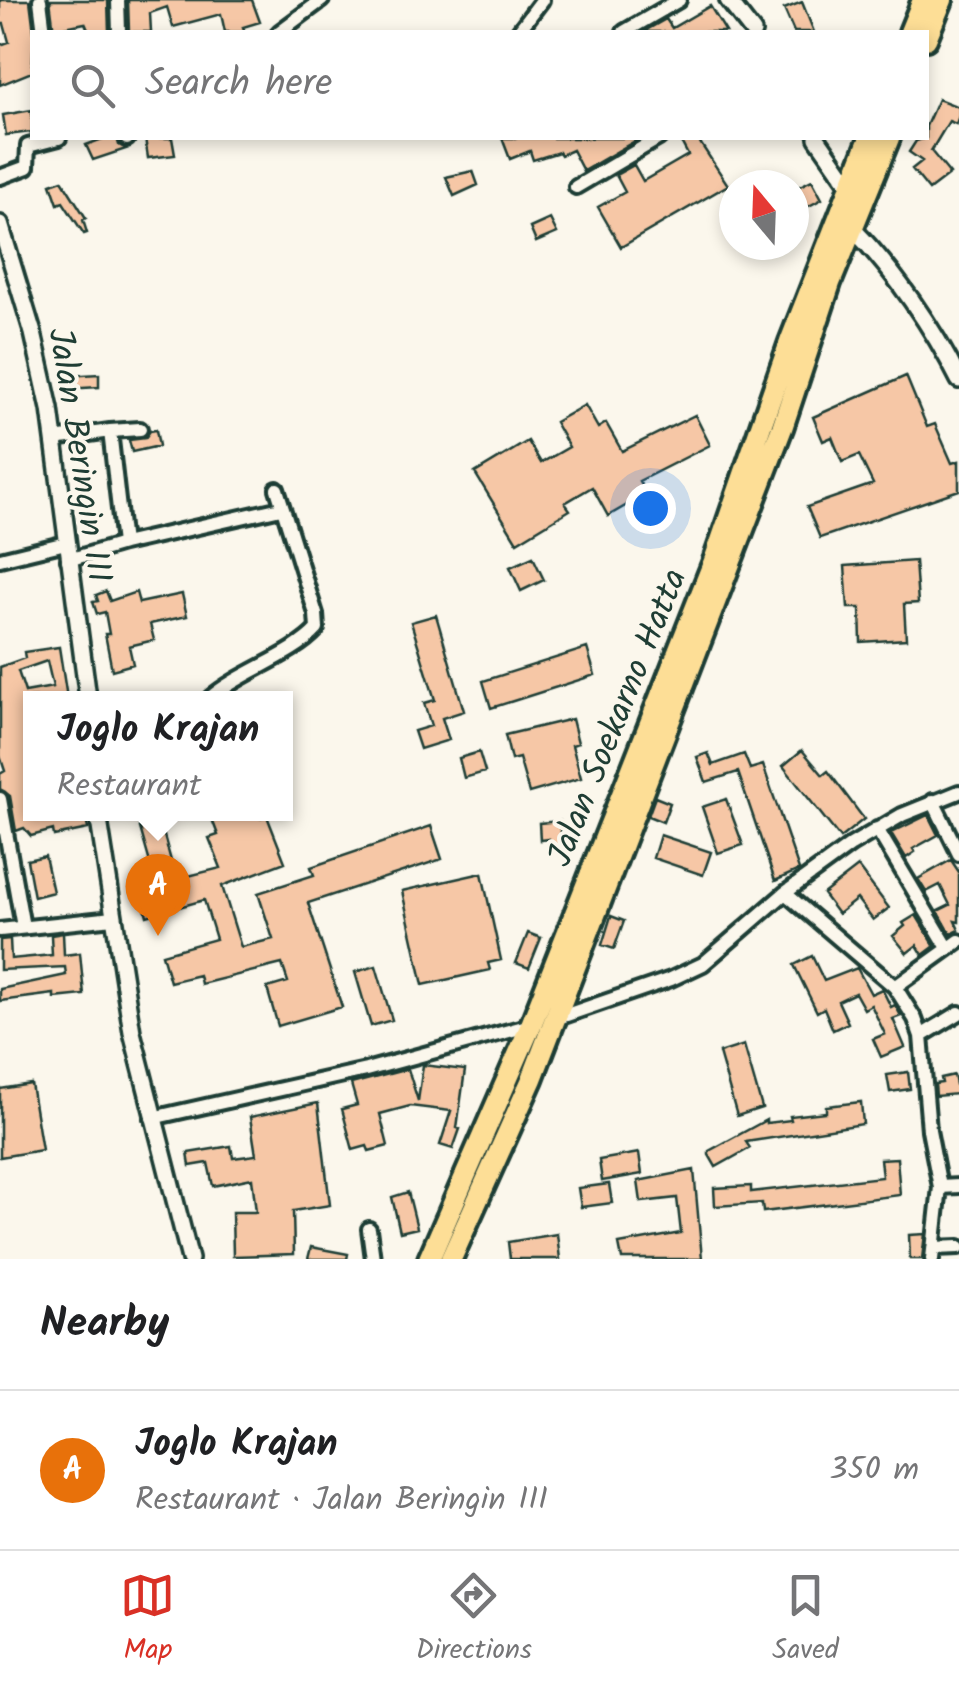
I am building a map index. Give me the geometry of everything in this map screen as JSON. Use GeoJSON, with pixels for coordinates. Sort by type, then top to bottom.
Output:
{"type":"FeatureCollection","features":[{"type":"Feature","properties":{"kind":"highway"},"geometry":{"type":"LineString","coordinates":[[912,30],[941,2]]}},
{"type":"Feature","properties":{"kind":"highway"},"geometry":{"type":"LineString","coordinates":[[929,32],[941,2]]}},
{"type":"Feature","properties":{"kind":"highway","name":"Jalan Soekarno Hatta"},"geometry":{"type":"LineString","coordinates":[[451,1259],[499,1160],[782,428],[792,365],[869,140]]}},
{"type":"Feature","properties":{"kind":"highway","name":"Jalan Soekarno Hatta"},"geometry":{"type":"LineString","coordinates":[[428,1259],[530,1025],[792,365],[888,140]]}},
{"type":"Feature","properties":{"kind":"street"},"geometry":{"type":"LineString","coordinates":[[40,0],[44,30]]}},
{"type":"Feature","properties":{"kind":"street"},"geometry":{"type":"LineString","coordinates":[[118,0],[119,30]]}},
{"type":"Feature","properties":{"kind":"street"},"geometry":{"type":"LineString","coordinates":[[283,30],[322,0]]}},
{"type":"Feature","properties":{"kind":"street"},"geometry":{"type":"LineString","coordinates":[[520,30],[542,0]]}},
{"type":"Feature","properties":{"kind":"street"},"geometry":{"type":"LineString","coordinates":[[627,30],[679,0]]}},
{"type":"Feature","properties":{"kind":"street"},"geometry":{"type":"LineString","coordinates":[[728,0],[751,30]]}},
{"type":"Feature","properties":{"kind":"street"},"geometry":{"type":"LineString","coordinates":[[0,177],[27,167],[28,146],[51,140]]}},
{"type":"Feature","properties":{"kind":"street"},"geometry":{"type":"LineString","coordinates":[[576,187],[656,140]]}},
{"type":"Feature","properties":{"kind":"street"},"geometry":{"type":"LineString","coordinates":[[818,140],[851,187]]}},
{"type":"Feature","properties":{"kind":"street","name":"Jalan Beringin III"},"geometry":{"type":"LineString","coordinates":[[0,224],[4,258],[42,371],[87,691]]}},
{"type":"Feature","properties":{"kind":"street"},"geometry":{"type":"LineString","coordinates":[[853,229],[934,334],[959,380]]}},
{"type":"Feature","properties":{"kind":"street"},"geometry":{"type":"LineString","coordinates":[[54,438],[140,429]]}},
{"type":"Feature","properties":{"kind":"street"},"geometry":{"type":"LineString","coordinates":[[110,431],[123,544]]}},
{"type":"Feature","properties":{"kind":"street"},"geometry":{"type":"LineString","coordinates":[[220,691],[317,629],[316,614],[277,489]]}},
{"type":"Feature","properties":{"kind":"street"},"geometry":{"type":"LineString","coordinates":[[68,560],[281,508]]}},
{"type":"Feature","properties":{"kind":"street"},"geometry":{"type":"LineString","coordinates":[[0,559],[66,543]]}},
{"type":"Feature","properties":{"kind":"street"},"geometry":{"type":"LineString","coordinates":[[555,1018],[689,972],[725,948],[785,893],[877,829],[933,800],[959,792]]}},
{"type":"Feature","properties":{"kind":"street"},"geometry":{"type":"LineString","coordinates":[[0,799],[4,839],[23,927]]}},
{"type":"Feature","properties":{"kind":"street"},"geometry":{"type":"LineString","coordinates":[[933,800],[959,854]]}},
{"type":"Feature","properties":{"kind":"street"},"geometry":{"type":"LineString","coordinates":[[99,821],[126,1002],[190,1259]]}},
{"type":"Feature","properties":{"kind":"street"},"geometry":{"type":"LineString","coordinates":[[877,829],[954,944],[894,986]]}},
{"type":"Feature","properties":{"kind":"street"},"geometry":{"type":"LineString","coordinates":[[785,893],[894,986],[909,1006],[921,1036],[929,1130],[940,1187],[933,1254],[959,1246]]}},
{"type":"Feature","properties":{"kind":"street"},"geometry":{"type":"LineString","coordinates":[[0,930],[113,918]]}},
{"type":"Feature","properties":{"kind":"street"},"geometry":{"type":"LineString","coordinates":[[921,1036],[959,1013]]}},
{"type":"Feature","properties":{"kind":"street"},"geometry":{"type":"LineString","coordinates":[[152,1118],[366,1070],[530,1025]]}},
{"type":"Feature","properties":{"kind":"street"},"geometry":{"type":"LineString","coordinates":[[940,1187],[959,1186]]}},
{"type":"Feature","properties":{"kind":"street"},"geometry":{"type":"LineString","coordinates":[[368,1229],[374,1259]]}},
{"type":"Feature","properties":{"kind":"building"},"geometry":{"type":"Polygon","coordinates":[[[0,0],[30,0],[34,30],[30,30],[30,73],[0,85],[0,45],[9,42],[4,24],[0,24],[0,0]]]}},
{"type":"Feature","properties":{"kind":"building"},"geometry":{"type":"Polygon","coordinates":[[[50,0],[108,0],[109,30],[88,30],[85,23],[54,30],[50,0]]]}},
{"type":"Feature","properties":{"kind":"building"},"geometry":{"type":"Polygon","coordinates":[[[128,0],[252,0],[260,22],[243,27],[244,30],[225,30],[221,14],[173,27],[167,7],[150,13],[151,30],[129,30],[128,0]]]}},
{"type":"Feature","properties":{"kind":"building"},"geometry":{"type":"Polygon","coordinates":[[[802,2],[813,30],[793,30],[784,9],[802,2]]]}},
{"type":"Feature","properties":{"kind":"building"},"geometry":{"type":"Polygon","coordinates":[[[710,6],[725,30],[647,30],[666,19],[672,28],[710,6]]]}},
{"type":"Feature","properties":{"kind":"building"},"geometry":{"type":"Polygon","coordinates":[[[938,99],[959,107],[956,124],[949,121],[931,151],[950,174],[929,190],[912,169],[922,161],[909,152],[916,141],[929,140],[929,119],[938,99]]]}},
{"type":"Feature","properties":{"kind":"building"},"geometry":{"type":"Polygon","coordinates":[[[30,110],[30,132],[6,135],[3,115],[30,110]]]}},
{"type":"Feature","properties":{"kind":"building"},"geometry":{"type":"Polygon","coordinates":[[[118,140],[126,149],[93,160],[86,145],[118,140]]]}},
{"type":"Feature","properties":{"kind":"building"},"geometry":{"type":"Polygon","coordinates":[[[145,140],[172,140],[175,155],[148,158],[145,140]]]}},
{"type":"Feature","properties":{"kind":"building"},"geometry":{"type":"Polygon","coordinates":[[[503,140],[637,140],[583,171],[572,150],[533,160],[530,151],[510,159],[503,140]]]}},
{"type":"Feature","properties":{"kind":"building"},"geometry":{"type":"Polygon","coordinates":[[[680,140],[698,140],[719,171],[719,190],[621,247],[598,207],[625,192],[616,175],[634,165],[643,181],[688,155],[680,140]]]}},
{"type":"Feature","properties":{"kind":"building"},"geometry":{"type":"Polygon","coordinates":[[[473,171],[478,185],[454,196],[446,177],[473,171]]]}},
{"type":"Feature","properties":{"kind":"building"},"geometry":{"type":"Polygon","coordinates":[[[62,180],[86,218],[83,220],[87,233],[63,202],[58,204],[51,184],[62,180]]]}},
{"type":"Feature","properties":{"kind":"building"},"geometry":{"type":"Polygon","coordinates":[[[812,180],[822,199],[809,206],[812,180]]]}},
{"type":"Feature","properties":{"kind":"building"},"geometry":{"type":"Polygon","coordinates":[[[550,219],[557,233],[536,242],[530,228],[550,219]]]}},
{"type":"Feature","properties":{"kind":"building"},"geometry":{"type":"Polygon","coordinates":[[[99,374],[99,387],[66,389],[66,376],[99,374]]]}},
{"type":"Feature","properties":{"kind":"building"},"geometry":{"type":"Polygon","coordinates":[[[906,376],[927,427],[935,424],[952,463],[959,461],[959,490],[820,538],[807,507],[873,484],[859,455],[842,462],[832,437],[823,441],[813,417],[906,376]]]}},
{"type":"Feature","properties":{"kind":"building"},"geometry":{"type":"Polygon","coordinates":[[[585,405],[598,428],[606,423],[622,451],[695,415],[710,445],[639,481],[646,494],[608,516],[592,487],[565,503],[570,510],[517,542],[475,473],[528,441],[541,463],[569,447],[555,422],[585,405]]]}},
{"type":"Feature","properties":{"kind":"building"},"geometry":{"type":"Polygon","coordinates":[[[156,430],[159,446],[132,452],[129,440],[145,438],[156,430]]]}},
{"type":"Feature","properties":{"kind":"building"},"geometry":{"type":"Polygon","coordinates":[[[533,557],[544,580],[521,591],[510,567],[533,557]]]}},
{"type":"Feature","properties":{"kind":"building"},"geometry":{"type":"Polygon","coordinates":[[[915,561],[918,603],[904,604],[906,639],[861,642],[860,608],[848,608],[845,566],[915,561]]]}},
{"type":"Feature","properties":{"kind":"building"},"geometry":{"type":"Polygon","coordinates":[[[106,591],[110,601],[136,592],[139,603],[182,594],[187,616],[150,624],[154,640],[129,646],[133,664],[112,670],[105,612],[97,614],[93,602],[98,601],[96,595],[106,591]]]}},
{"type":"Feature","properties":{"kind":"building"},"geometry":{"type":"Polygon","coordinates":[[[436,615],[464,711],[442,718],[449,740],[420,749],[414,731],[431,726],[424,703],[435,700],[411,622],[436,615]]]}},
{"type":"Feature","properties":{"kind":"building"},"geometry":{"type":"Polygon","coordinates":[[[59,647],[66,691],[31,691],[53,687],[47,661],[18,671],[25,691],[23,821],[86,821],[88,829],[54,836],[53,830],[31,836],[24,828],[16,831],[10,796],[0,789],[0,774],[5,771],[0,756],[0,667],[25,658],[24,652],[59,647]]]}},
{"type":"Feature","properties":{"kind":"building"},"geometry":{"type":"Polygon","coordinates":[[[587,648],[595,675],[491,708],[483,681],[587,648]]]}},
{"type":"Feature","properties":{"kind":"building"},"geometry":{"type":"Polygon","coordinates":[[[572,719],[578,743],[572,745],[581,778],[529,793],[519,758],[511,760],[505,735],[572,719]]]}},
{"type":"Feature","properties":{"kind":"building"},"geometry":{"type":"Polygon","coordinates":[[[802,750],[823,775],[828,771],[864,819],[840,838],[783,766],[802,750]]]}},
{"type":"Feature","properties":{"kind":"building"},"geometry":{"type":"Polygon","coordinates":[[[479,752],[485,772],[464,778],[459,758],[479,752]]]}},
{"type":"Feature","properties":{"kind":"building"},"geometry":{"type":"Polygon","coordinates":[[[708,753],[713,765],[744,754],[750,769],[763,765],[799,870],[775,881],[738,772],[706,782],[697,757],[708,753]]]}},
{"type":"Feature","properties":{"kind":"building"},"geometry":{"type":"Polygon","coordinates":[[[655,797],[670,803],[663,822],[648,816],[655,797]]]}},
{"type":"Feature","properties":{"kind":"building"},"geometry":{"type":"Polygon","coordinates":[[[726,799],[743,845],[718,853],[702,807],[726,799]]]}},
{"type":"Feature","properties":{"kind":"building"},"geometry":{"type":"Polygon","coordinates":[[[928,815],[938,835],[913,849],[915,852],[906,858],[891,833],[928,815]]]}},
{"type":"Feature","properties":{"kind":"building"},"geometry":{"type":"Polygon","coordinates":[[[138,821],[160,821],[176,879],[221,868],[209,838],[218,835],[213,821],[269,821],[285,862],[222,886],[241,947],[273,939],[258,893],[314,875],[311,867],[431,826],[442,859],[308,903],[342,1007],[278,1026],[267,988],[288,982],[282,964],[201,984],[199,975],[170,982],[162,954],[216,939],[204,900],[147,916],[140,888],[156,884],[138,821]]]}},
{"type":"Feature","properties":{"kind":"building"},"geometry":{"type":"Polygon","coordinates":[[[560,821],[562,846],[550,847],[549,839],[540,840],[539,823],[560,821]]]}},
{"type":"Feature","properties":{"kind":"building"},"geometry":{"type":"Polygon","coordinates":[[[660,835],[711,852],[703,875],[653,858],[660,835]]]}},
{"type":"Feature","properties":{"kind":"building"},"geometry":{"type":"Polygon","coordinates":[[[45,856],[53,892],[34,897],[27,860],[45,856]]]}},
{"type":"Feature","properties":{"kind":"building"},"geometry":{"type":"Polygon","coordinates":[[[951,860],[959,872],[959,922],[955,921],[959,930],[951,934],[938,911],[950,905],[940,885],[926,892],[918,879],[951,860]]]}},
{"type":"Feature","properties":{"kind":"building"},"geometry":{"type":"Polygon","coordinates":[[[858,867],[889,908],[873,920],[857,899],[838,914],[823,894],[858,867]]]}},
{"type":"Feature","properties":{"kind":"building"},"geometry":{"type":"Polygon","coordinates":[[[482,873],[501,960],[488,963],[490,970],[423,985],[402,891],[482,873]]]}},
{"type":"Feature","properties":{"kind":"building"},"geometry":{"type":"Polygon","coordinates":[[[916,915],[935,946],[923,955],[917,945],[907,953],[893,936],[916,915]]]}},
{"type":"Feature","properties":{"kind":"building"},"geometry":{"type":"Polygon","coordinates":[[[611,916],[624,921],[614,949],[602,945],[611,916]]]}},
{"type":"Feature","properties":{"kind":"building"},"geometry":{"type":"Polygon","coordinates":[[[63,933],[64,955],[80,953],[84,995],[54,998],[54,994],[0,1001],[0,989],[66,975],[65,967],[0,970],[0,940],[10,939],[11,959],[52,955],[51,935],[63,933]]]}},
{"type":"Feature","properties":{"kind":"building"},"geometry":{"type":"Polygon","coordinates":[[[528,933],[541,938],[529,968],[516,963],[528,933]]]}},
{"type":"Feature","properties":{"kind":"building"},"geometry":{"type":"Polygon","coordinates":[[[812,956],[824,981],[857,968],[871,994],[882,989],[901,1016],[893,1019],[905,1047],[881,1057],[873,1039],[885,1034],[871,1005],[864,1009],[855,993],[838,1001],[848,1023],[833,1030],[824,1008],[817,1012],[794,965],[812,956]]]}},
{"type":"Feature","properties":{"kind":"building"},"geometry":{"type":"Polygon","coordinates":[[[376,966],[392,1020],[371,1026],[355,972],[376,966]]]}},
{"type":"Feature","properties":{"kind":"building"},"geometry":{"type":"Polygon","coordinates":[[[744,1045],[762,1108],[737,1116],[719,1053],[744,1045]]]}},
{"type":"Feature","properties":{"kind":"building"},"geometry":{"type":"Polygon","coordinates":[[[423,1065],[465,1070],[457,1128],[460,1129],[453,1149],[440,1145],[451,1111],[410,1106],[380,1114],[388,1146],[353,1150],[342,1109],[357,1105],[351,1084],[408,1069],[418,1101],[423,1065]]]}},
{"type":"Feature","properties":{"kind":"building"},"geometry":{"type":"Polygon","coordinates":[[[908,1072],[910,1089],[890,1092],[887,1075],[908,1072]]]}},
{"type":"Feature","properties":{"kind":"building"},"geometry":{"type":"Polygon","coordinates":[[[954,1075],[958,1094],[936,1096],[935,1084],[954,1075]]]}},
{"type":"Feature","properties":{"kind":"building"},"geometry":{"type":"Polygon","coordinates":[[[31,1084],[42,1150],[0,1157],[0,1089],[31,1084]]]}},
{"type":"Feature","properties":{"kind":"building"},"geometry":{"type":"Polygon","coordinates":[[[861,1102],[863,1124],[746,1142],[750,1148],[716,1167],[709,1155],[709,1151],[766,1120],[791,1120],[790,1116],[826,1112],[826,1106],[861,1102]]]}},
{"type":"Feature","properties":{"kind":"building"},"geometry":{"type":"Polygon","coordinates":[[[318,1103],[330,1205],[293,1211],[294,1254],[233,1256],[232,1212],[256,1212],[252,1178],[213,1186],[208,1163],[190,1166],[188,1153],[231,1146],[233,1158],[256,1155],[250,1117],[318,1103]]]}},
{"type":"Feature","properties":{"kind":"building"},"geometry":{"type":"Polygon","coordinates":[[[639,1153],[642,1174],[602,1181],[599,1160],[639,1153]]]}},
{"type":"Feature","properties":{"kind":"building"},"geometry":{"type":"Polygon","coordinates":[[[897,1158],[900,1195],[763,1212],[762,1203],[715,1206],[714,1188],[751,1186],[751,1192],[882,1177],[880,1159],[897,1158]]]}},
{"type":"Feature","properties":{"kind":"building"},"geometry":{"type":"Polygon","coordinates":[[[694,1170],[702,1259],[622,1259],[619,1244],[681,1233],[677,1198],[641,1202],[638,1181],[694,1170]]]}},
{"type":"Feature","properties":{"kind":"building"},"geometry":{"type":"Polygon","coordinates":[[[609,1184],[612,1203],[581,1207],[578,1188],[609,1184]]]}},
{"type":"Feature","properties":{"kind":"building"},"geometry":{"type":"Polygon","coordinates":[[[408,1192],[417,1228],[400,1232],[392,1197],[408,1192]]]}},
{"type":"Feature","properties":{"kind":"building"},"geometry":{"type":"Polygon","coordinates":[[[557,1234],[560,1259],[510,1259],[508,1242],[557,1234]]]}},
{"type":"Feature","properties":{"kind":"building"},"geometry":{"type":"Polygon","coordinates":[[[925,1234],[922,1259],[910,1259],[909,1235],[925,1234]]]}},
{"type":"Feature","properties":{"kind":"building"},"geometry":{"type":"Polygon","coordinates":[[[311,1247],[348,1254],[347,1259],[308,1259],[311,1247]]]}},
{"type":"Feature","properties":{"kind":"place","name":"Joglo Krajan"},"geometry":{"type":"Point","coordinates":[158,936]}}]}
